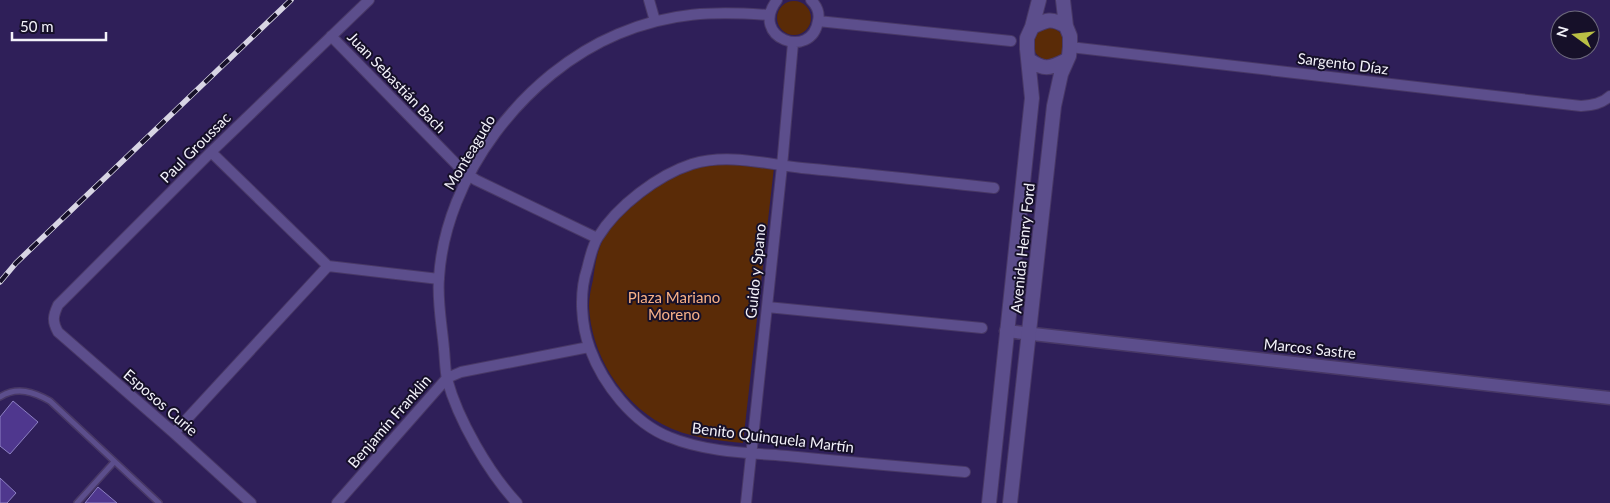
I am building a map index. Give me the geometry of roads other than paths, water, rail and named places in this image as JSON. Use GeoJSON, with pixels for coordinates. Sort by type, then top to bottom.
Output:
{"type":"FeatureCollection","features":[{"type":"Feature","properties":{"kind":"main road","name":"Avenida Henry Ford"},"geometry":{"type":"LineString","coordinates":[[989,503],[1032,98],[1027,38],[1032,28],[1039,0]]}},
{"type":"Feature","properties":{"kind":"main road"},"geometry":{"type":"LineString","coordinates":[[1063,0],[1066,26],[1070,36],[1070,47]]}},
{"type":"Feature","properties":{"kind":"main road"},"geometry":{"type":"LineString","coordinates":[[1032,28],[1044,21],[1056,20],[1066,26]]}},
{"type":"Feature","properties":{"kind":"main road","name":"Avenida Henry Ford"},"geometry":{"type":"LineString","coordinates":[[1010,503],[1054,106],[1057,88],[1065,61],[1069,56],[1070,47]]}},
{"type":"Feature","properties":{"kind":"main road"},"geometry":{"type":"LineString","coordinates":[[1029,60],[1046,68],[1065,61]]}},
{"type":"Feature","properties":{"kind":"street","name":"Paul Groussac"},"geometry":{"type":"LineString","coordinates":[[53,323],[53,315],[58,305],[211,152],[369,0]]}},
{"type":"Feature","properties":{"kind":"street"},"geometry":{"type":"LineString","coordinates":[[649,0],[655,21]]}},
{"type":"Feature","properties":{"kind":"street"},"geometry":{"type":"LineString","coordinates":[[776,0],[769,15],[772,30],[778,37],[793,43],[801,42],[814,33],[818,21],[818,9],[811,0]]}},
{"type":"Feature","properties":{"kind":"street","name":"Monteagudo"},"geometry":{"type":"LineString","coordinates":[[517,503],[506,491],[485,459],[460,411],[447,378],[439,279],[452,216],[469,176],[510,113],[543,80],[587,50],[617,34],[655,21],[688,14],[712,12],[769,15]]}},
{"type":"Feature","properties":{"kind":"street"},"geometry":{"type":"LineString","coordinates":[[818,21],[1011,41]]}},
{"type":"Feature","properties":{"kind":"street","name":"Juan Sebastián Bach"},"geometry":{"type":"LineString","coordinates":[[331,36],[469,176],[597,238]]}},
{"type":"Feature","properties":{"kind":"street","name":"Guido y Spano"},"geometry":{"type":"LineString","coordinates":[[746,503],[782,166],[793,43]]}},
{"type":"Feature","properties":{"kind":"street","name":"Sargento Díaz"},"geometry":{"type":"LineString","coordinates":[[1070,47],[1581,106],[1594,105],[1606,100],[1610,96]]}},
{"type":"Feature","properties":{"kind":"street"},"geometry":{"type":"LineString","coordinates":[[211,152],[328,266],[439,279]]}},
{"type":"Feature","properties":{"kind":"street","name":"Benito Quinquela Martín"},"geometry":{"type":"LineString","coordinates":[[965,472],[751,453],[698,445],[669,437],[657,431],[632,412],[618,397],[600,370],[589,347],[582,307],[582,287],[597,238],[620,211],[642,191],[661,178],[692,164],[735,159],[782,166],[994,188]]}},
{"type":"Feature","properties":{"kind":"street"},"geometry":{"type":"LineString","coordinates":[[174,433],[328,266]]}},
{"type":"Feature","properties":{"kind":"street"},"geometry":{"type":"LineString","coordinates":[[766,307],[982,328]]}},
{"type":"Feature","properties":{"kind":"street","name":"Esposos Curie"},"geometry":{"type":"LineString","coordinates":[[53,323],[58,332],[251,503]]}},
{"type":"Feature","properties":{"kind":"street","name":"Marcos Sastre"},"geometry":{"type":"LineString","coordinates":[[1006,331],[1610,398]]}},
{"type":"Feature","properties":{"kind":"street","name":"Benjamín Franklin"},"geometry":{"type":"LineString","coordinates":[[337,503],[447,378],[455,373],[589,347]]}},
{"type":"Feature","properties":{"kind":"lane"},"geometry":{"type":"LineString","coordinates":[[0,397],[14,392],[26,391],[38,394],[50,401],[159,503]]}},
{"type":"Feature","properties":{"kind":"lane"},"geometry":{"type":"LineString","coordinates":[[77,503],[114,462]]}},
{"type":"Feature","properties":{"kind":"railway"},"geometry":{"type":"LineString","coordinates":[[0,282],[16,263],[291,0]]}},
{"type":"Feature","properties":{"kind":"park label","name":"Plaza Mariano Moreno"},"geometry":{"type":"Point","coordinates":[674,306]}}]}
